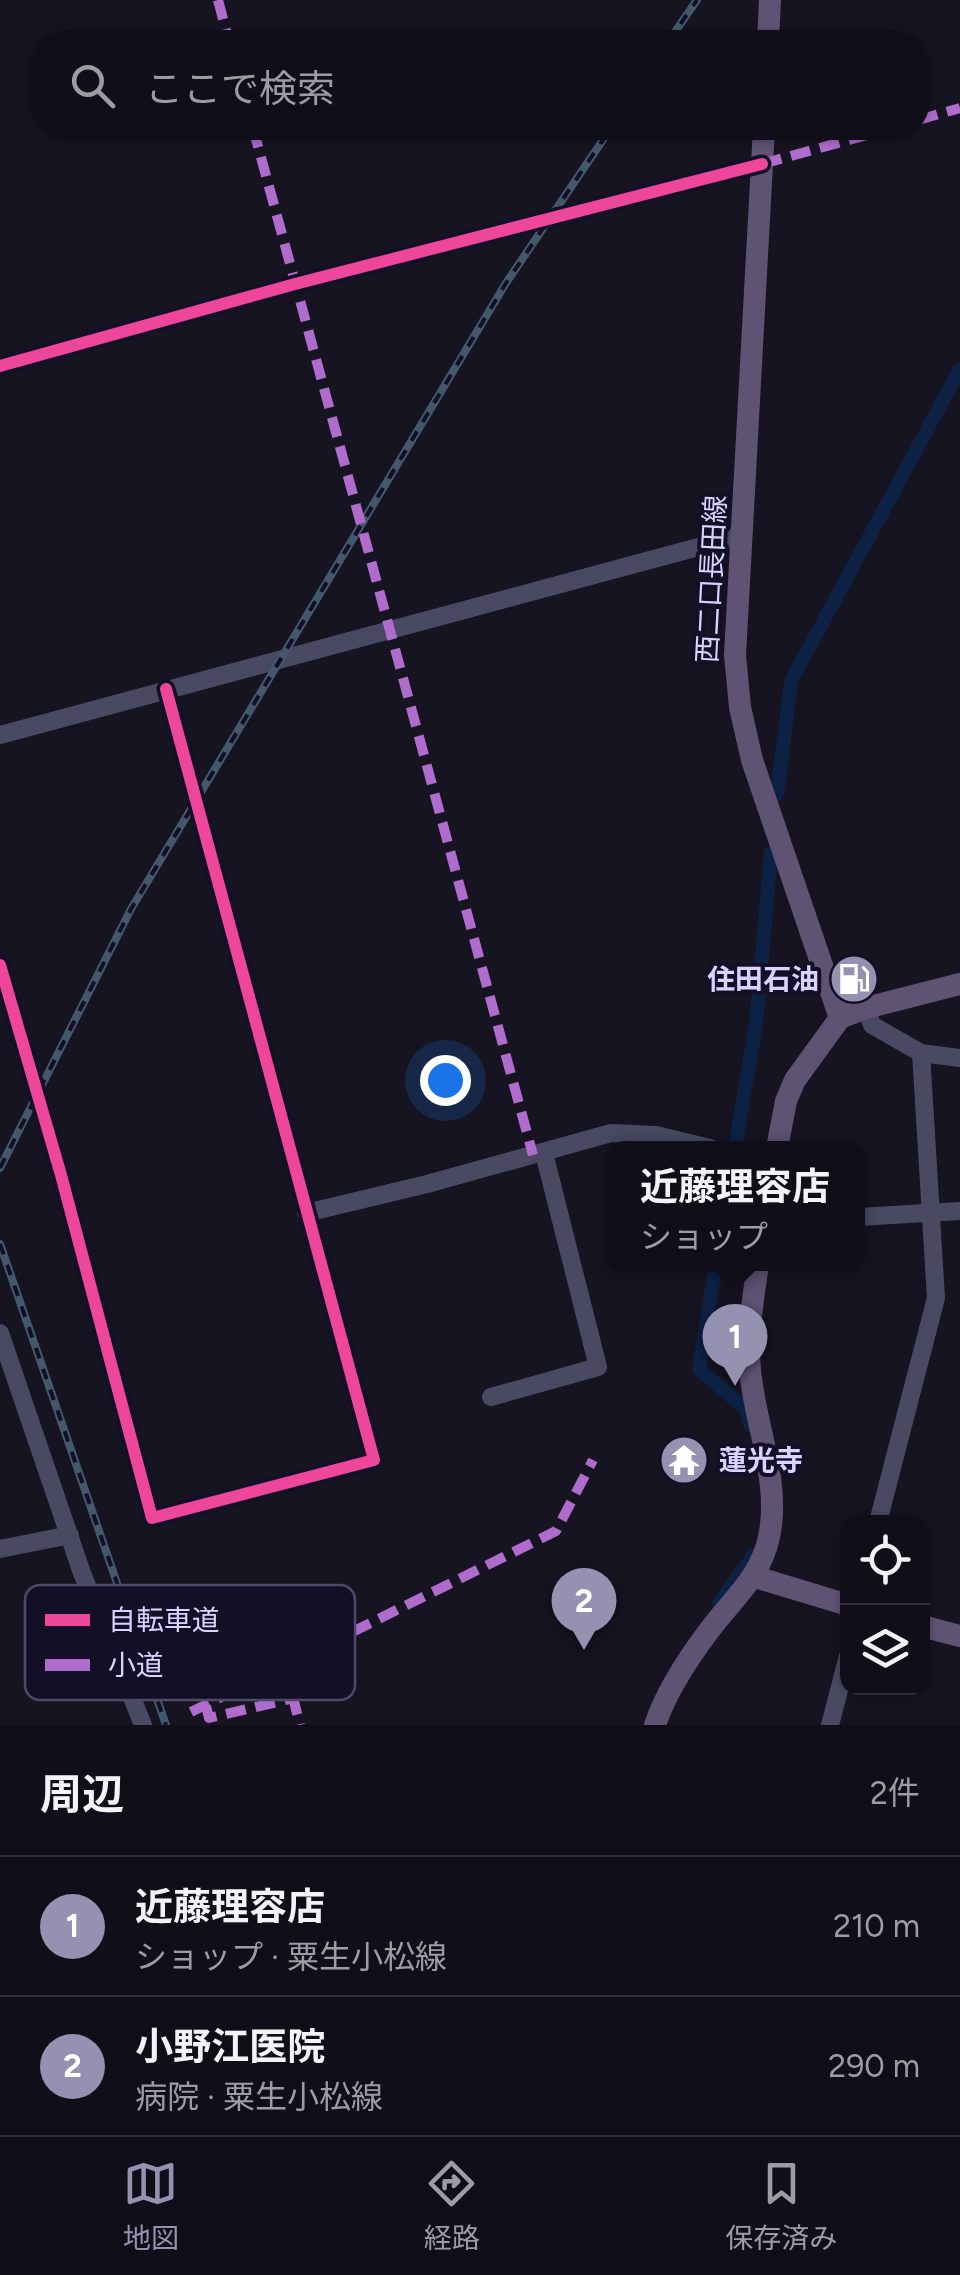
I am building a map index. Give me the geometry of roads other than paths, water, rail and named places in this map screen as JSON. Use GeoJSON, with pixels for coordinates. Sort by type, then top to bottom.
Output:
{"type":"FeatureCollection","features":[{"type":"Feature","properties":{"kind":"main road"},"geometry":{"type":"LineString","coordinates":[[769,30],[770,0]]}},
{"type":"Feature","properties":{"kind":"main road","name":"西二口長田線"},"geometry":{"type":"LineString","coordinates":[[763,140],[735,655],[740,708],[752,760],[840,1018]]}},
{"type":"Feature","properties":{"kind":"main road"},"geometry":{"type":"LineString","coordinates":[[777,1141],[795,1080],[840,1018],[960,984]]}},
{"type":"Feature","properties":{"kind":"main road"},"geometry":{"type":"LineString","coordinates":[[655,1725],[662,1705],[707,1632],[755,1577],[768,1540],[774,1504],[750,1367],[750,1319],[757,1271]]}},
{"type":"Feature","properties":{"kind":"main road"},"geometry":{"type":"LineString","coordinates":[[755,1577],[845,1605]]}},
{"type":"Feature","properties":{"kind":"main road"},"geometry":{"type":"LineString","coordinates":[[930,1628],[960,1636]]}},
{"type":"Feature","properties":{"kind":"street"},"geometry":{"type":"LineString","coordinates":[[0,366],[295,284],[762,164]]}},
{"type":"Feature","properties":{"kind":"street"},"geometry":{"type":"LineString","coordinates":[[0,735],[743,535]]}},
{"type":"Feature","properties":{"kind":"street"},"geometry":{"type":"LineString","coordinates":[[0,965],[61,1175],[152,1518],[374,1460],[166,688]]}},
{"type":"Feature","properties":{"kind":"street"},"geometry":{"type":"LineString","coordinates":[[866,1008],[872,1026],[921,1053],[960,1058]]}},
{"type":"Feature","properties":{"kind":"street"},"geometry":{"type":"LineString","coordinates":[[880,1515],[936,1298],[921,1053]]}},
{"type":"Feature","properties":{"kind":"street"},"geometry":{"type":"LineString","coordinates":[[306,1213],[610,1133],[656,1135],[681,1141]]}},
{"type":"Feature","properties":{"kind":"street"},"geometry":{"type":"LineString","coordinates":[[492,1396],[598,1368],[544,1152]]}},
{"type":"Feature","properties":{"kind":"street"},"geometry":{"type":"LineString","coordinates":[[865,1217],[960,1212]]}},
{"type":"Feature","properties":{"kind":"street"},"geometry":{"type":"LineString","coordinates":[[0,1333],[89,1585]]}},
{"type":"Feature","properties":{"kind":"street"},"geometry":{"type":"LineString","coordinates":[[0,1549],[70,1535]]}},
{"type":"Feature","properties":{"kind":"street"},"geometry":{"type":"LineString","coordinates":[[830,1725],[840,1687]]}},
{"type":"Feature","properties":{"kind":"street"},"geometry":{"type":"LineString","coordinates":[[133,1700],[143,1725]]}},
{"type":"Feature","properties":{"kind":"waterway"},"geometry":{"type":"LineString","coordinates":[[777,794],[791,681],[960,369]]}},
{"type":"Feature","properties":{"kind":"waterway"},"geometry":{"type":"LineString","coordinates":[[736,1141],[756,1024],[771,853]]}},
{"type":"Feature","properties":{"kind":"waterway"},"geometry":{"type":"LineString","coordinates":[[715,1271],[699,1369],[746,1409],[750,1425]]}},
{"type":"Feature","properties":{"kind":"waterway"},"geometry":{"type":"LineString","coordinates":[[719,1603],[753,1556]]}},
{"type":"Feature","properties":{"kind":"railway"},"geometry":{"type":"LineString","coordinates":[[676,30],[697,0]]}},
{"type":"Feature","properties":{"kind":"railway"},"geometry":{"type":"LineString","coordinates":[[0,1168],[131,909],[506,283],[603,140]]}},
{"type":"Feature","properties":{"kind":"railway"},"geometry":{"type":"LineString","coordinates":[[0,1244],[118,1585]]}},
{"type":"Feature","properties":{"kind":"railway"},"geometry":{"type":"LineString","coordinates":[[157,1700],[166,1725]]}},
{"type":"Feature","properties":{"kind":"place","name":"住田石油"},"geometry":{"type":"Point","coordinates":[854,979]}},
{"type":"Feature","properties":{"kind":"place","name":"近藤理容店"},"geometry":{"type":"Point","coordinates":[735,1386]}},
{"type":"Feature","properties":{"kind":"place","name":"蓮光寺"},"geometry":{"type":"Point","coordinates":[684,1460]}},
{"type":"Feature","properties":{"kind":"place","name":"小野江医院"},"geometry":{"type":"Point","coordinates":[584,1650]}}]}
